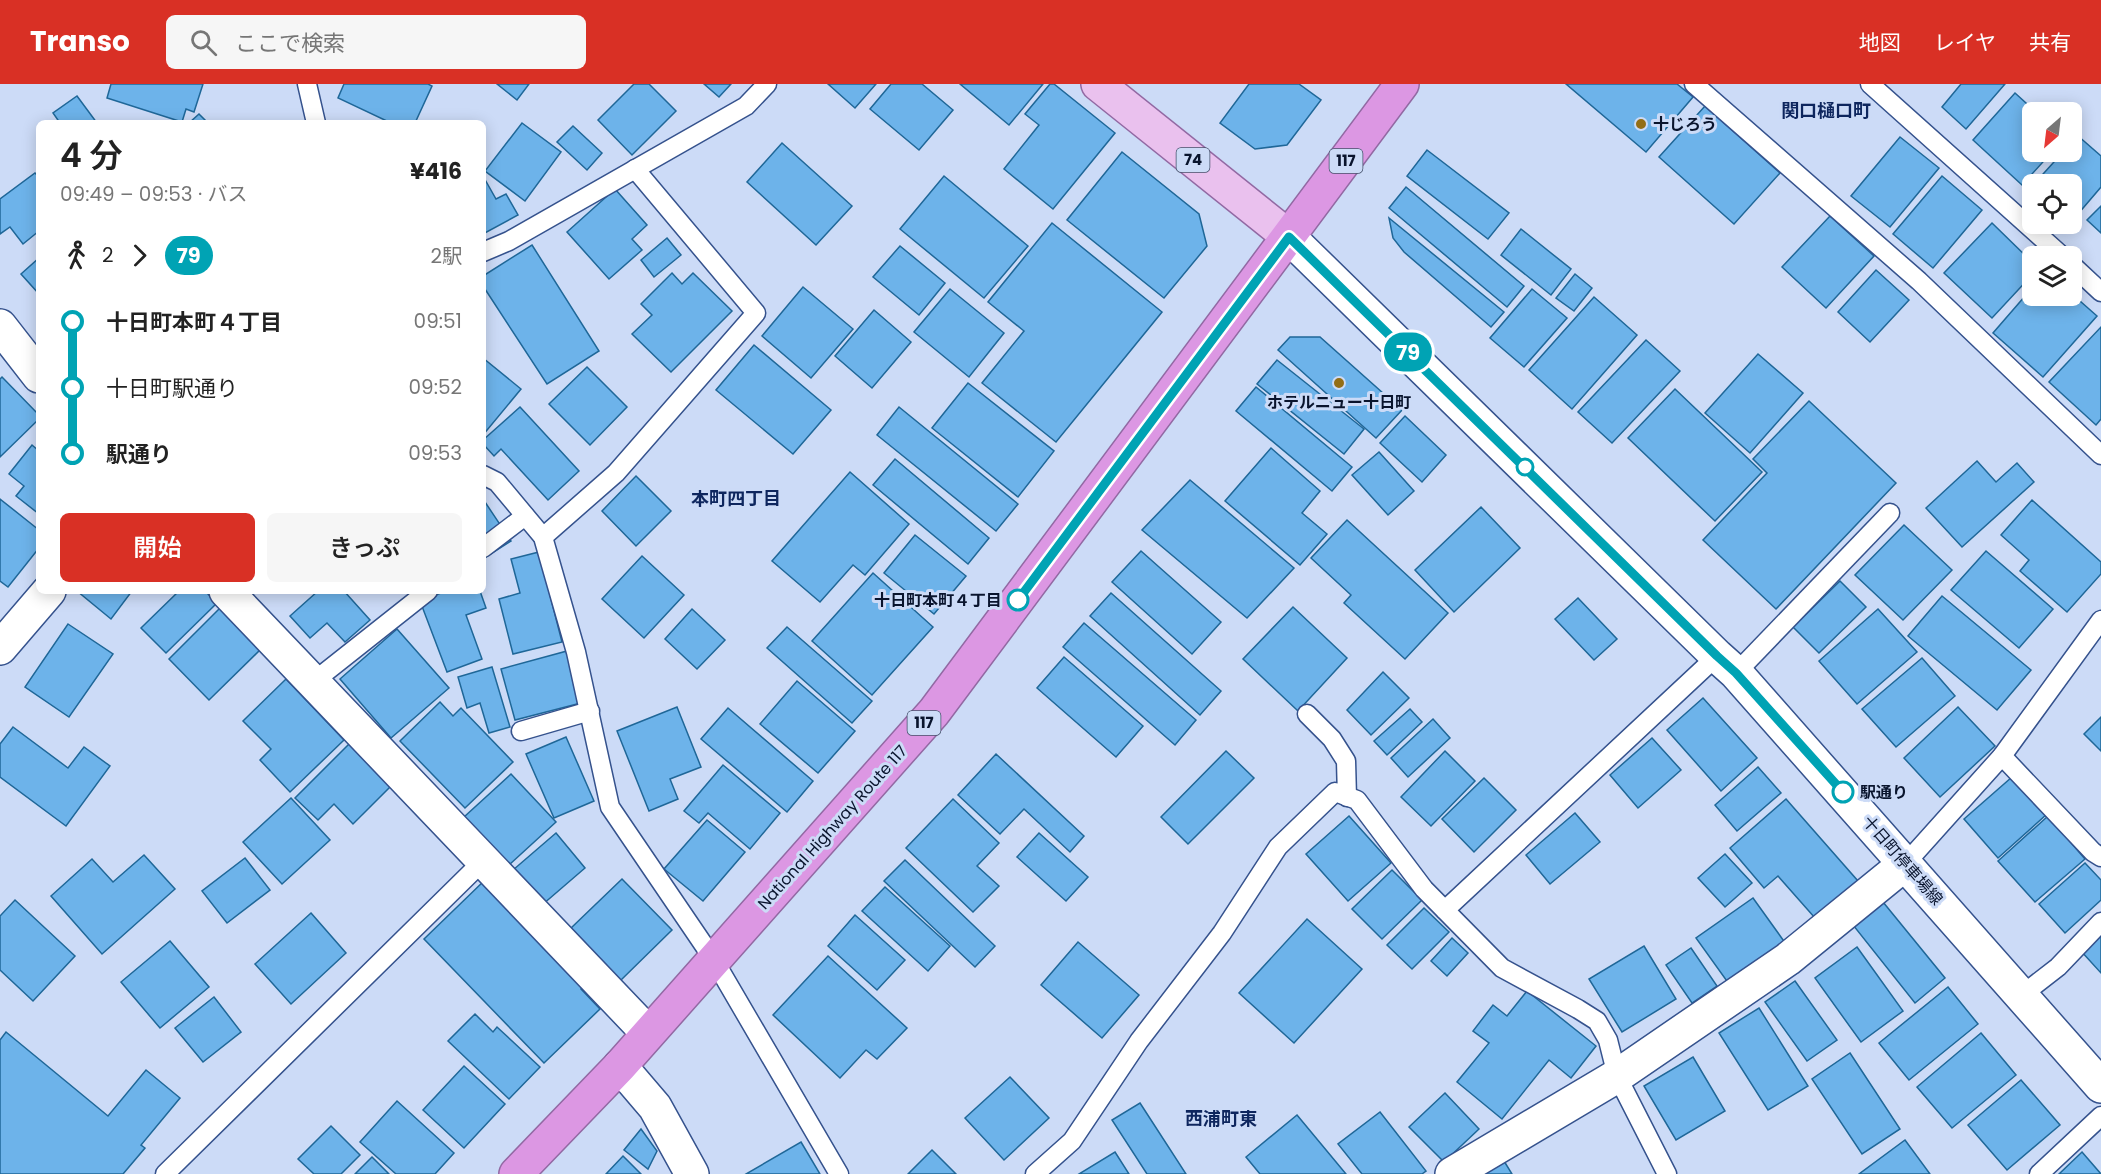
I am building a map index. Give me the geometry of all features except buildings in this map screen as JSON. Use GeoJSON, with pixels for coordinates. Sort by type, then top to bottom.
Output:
{"type":"FeatureCollection","features":[{"type":"Feature","properties":{"kind":"highway","name":"National Highway Route 117"},"geometry":{"type":"LineString","coordinates":[[516,1174],[620,1066],[934,712],[1402,84]]}},
{"type":"Feature","properties":{"kind":"main road","name":"74"},"geometry":{"type":"LineString","coordinates":[[1098,84],[1289,237]]}},
{"type":"Feature","properties":{"kind":"street","name":"十日町停車場線"},"geometry":{"type":"LineString","coordinates":[[1289,237],[1726,664],[1906,863],[2101,1086]]}},
{"type":"Feature","properties":{"kind":"street"},"geometry":{"type":"LineString","coordinates":[[0,326],[36,372]]}},
{"type":"Feature","properties":{"kind":"street"},"geometry":{"type":"LineString","coordinates":[[0,648],[47,594]]}},
{"type":"Feature","properties":{"kind":"street"},"geometry":{"type":"LineString","coordinates":[[229,594],[648,1033]]}},
{"type":"Feature","properties":{"kind":"street"},"geometry":{"type":"LineString","coordinates":[[1452,1174],[1617,1076],[1788,959],[1906,863]]}},
{"type":"Feature","properties":{"kind":"street"},"geometry":{"type":"LineString","coordinates":[[620,1066],[655,1107],[692,1174]]}},
{"type":"Feature","properties":{"kind":"lane"},"geometry":{"type":"LineString","coordinates":[[307,84],[315,120]]}},
{"type":"Feature","properties":{"kind":"lane"},"geometry":{"type":"LineString","coordinates":[[486,251],[509,241],[746,106],[767,84]]}},
{"type":"Feature","properties":{"kind":"lane"},"geometry":{"type":"LineString","coordinates":[[1694,84],[1919,280],[2101,455]]}},
{"type":"Feature","properties":{"kind":"lane"},"geometry":{"type":"LineString","coordinates":[[1870,84],[2051,246]]}},
{"type":"Feature","properties":{"kind":"lane"},"geometry":{"type":"LineString","coordinates":[[543,537],[616,473],[756,313],[635,169]]}},
{"type":"Feature","properties":{"kind":"lane"},"geometry":{"type":"LineString","coordinates":[[2082,274],[2101,292]]}},
{"type":"Feature","properties":{"kind":"lane"},"geometry":{"type":"LineString","coordinates":[[486,476],[497,482],[543,537],[576,652],[610,807],[714,960],[838,1174]]}},
{"type":"Feature","properties":{"kind":"lane"},"geometry":{"type":"LineString","coordinates":[[1445,910],[1726,664],[1890,513]]}},
{"type":"Feature","properties":{"kind":"lane"},"geometry":{"type":"LineString","coordinates":[[486,546],[525,516]]}},
{"type":"Feature","properties":{"kind":"lane"},"geometry":{"type":"LineString","coordinates":[[313,682],[424,594]]}},
{"type":"Feature","properties":{"kind":"lane"},"geometry":{"type":"LineString","coordinates":[[1906,863],[2002,756],[2101,620]]}},
{"type":"Feature","properties":{"kind":"lane"},"geometry":{"type":"LineString","coordinates":[[521,731],[590,711]]}},
{"type":"Feature","properties":{"kind":"lane"},"geometry":{"type":"LineString","coordinates":[[1307,714],[1332,739],[1346,761],[1347,797]]}},
{"type":"Feature","properties":{"kind":"lane"},"geometry":{"type":"LineString","coordinates":[[2002,756],[2093,852],[2101,857]]}},
{"type":"Feature","properties":{"kind":"lane"},"geometry":{"type":"LineString","coordinates":[[1035,1174],[1072,1141],[1139,1041],[1222,933],[1278,847],[1335,792],[1357,800],[1424,889],[1502,968],[1596,1021],[1608,1040],[1617,1076],[1667,1174]]}},
{"type":"Feature","properties":{"kind":"lane"},"geometry":{"type":"LineString","coordinates":[[165,1174],[483,861]]}},
{"type":"Feature","properties":{"kind":"lane"},"geometry":{"type":"LineString","coordinates":[[2022,995],[2058,967],[2101,922]]}},
{"type":"Feature","properties":{"kind":"lane"},"geometry":{"type":"LineString","coordinates":[[2039,1174],[2101,1116]]}},
{"type":"Feature","properties":{"kind":"bus line","name":"79"},"geometry":{"type":"LineString","coordinates":[[1018,600],[1289,237],[1736,673],[1843,792]]}},
{"type":"Feature","properties":{"kind":"place","name":"十じろう"},"geometry":{"type":"Point","coordinates":[1641,124]}},
{"type":"Feature","properties":{"kind":"place","name":"ホテルニュー十日町"},"geometry":{"type":"Point","coordinates":[1339,383]}},
{"type":"Feature","properties":{"kind":"place","name":"十日町本町４丁目"},"geometry":{"type":"Point","coordinates":[1018,600]}},
{"type":"Feature","properties":{"kind":"place","name":"駅通り"},"geometry":{"type":"Point","coordinates":[1843,792]}},
{"type":"Feature","properties":{"kind":"district","name":"関口樋口町"},"geometry":{"type":"Point","coordinates":[1826,111]}},
{"type":"Feature","properties":{"kind":"district","name":"本町四丁目"},"geometry":{"type":"Point","coordinates":[736,499]}},
{"type":"Feature","properties":{"kind":"district","name":"西浦町東"},"geometry":{"type":"Point","coordinates":[1221,1119]}}]}
